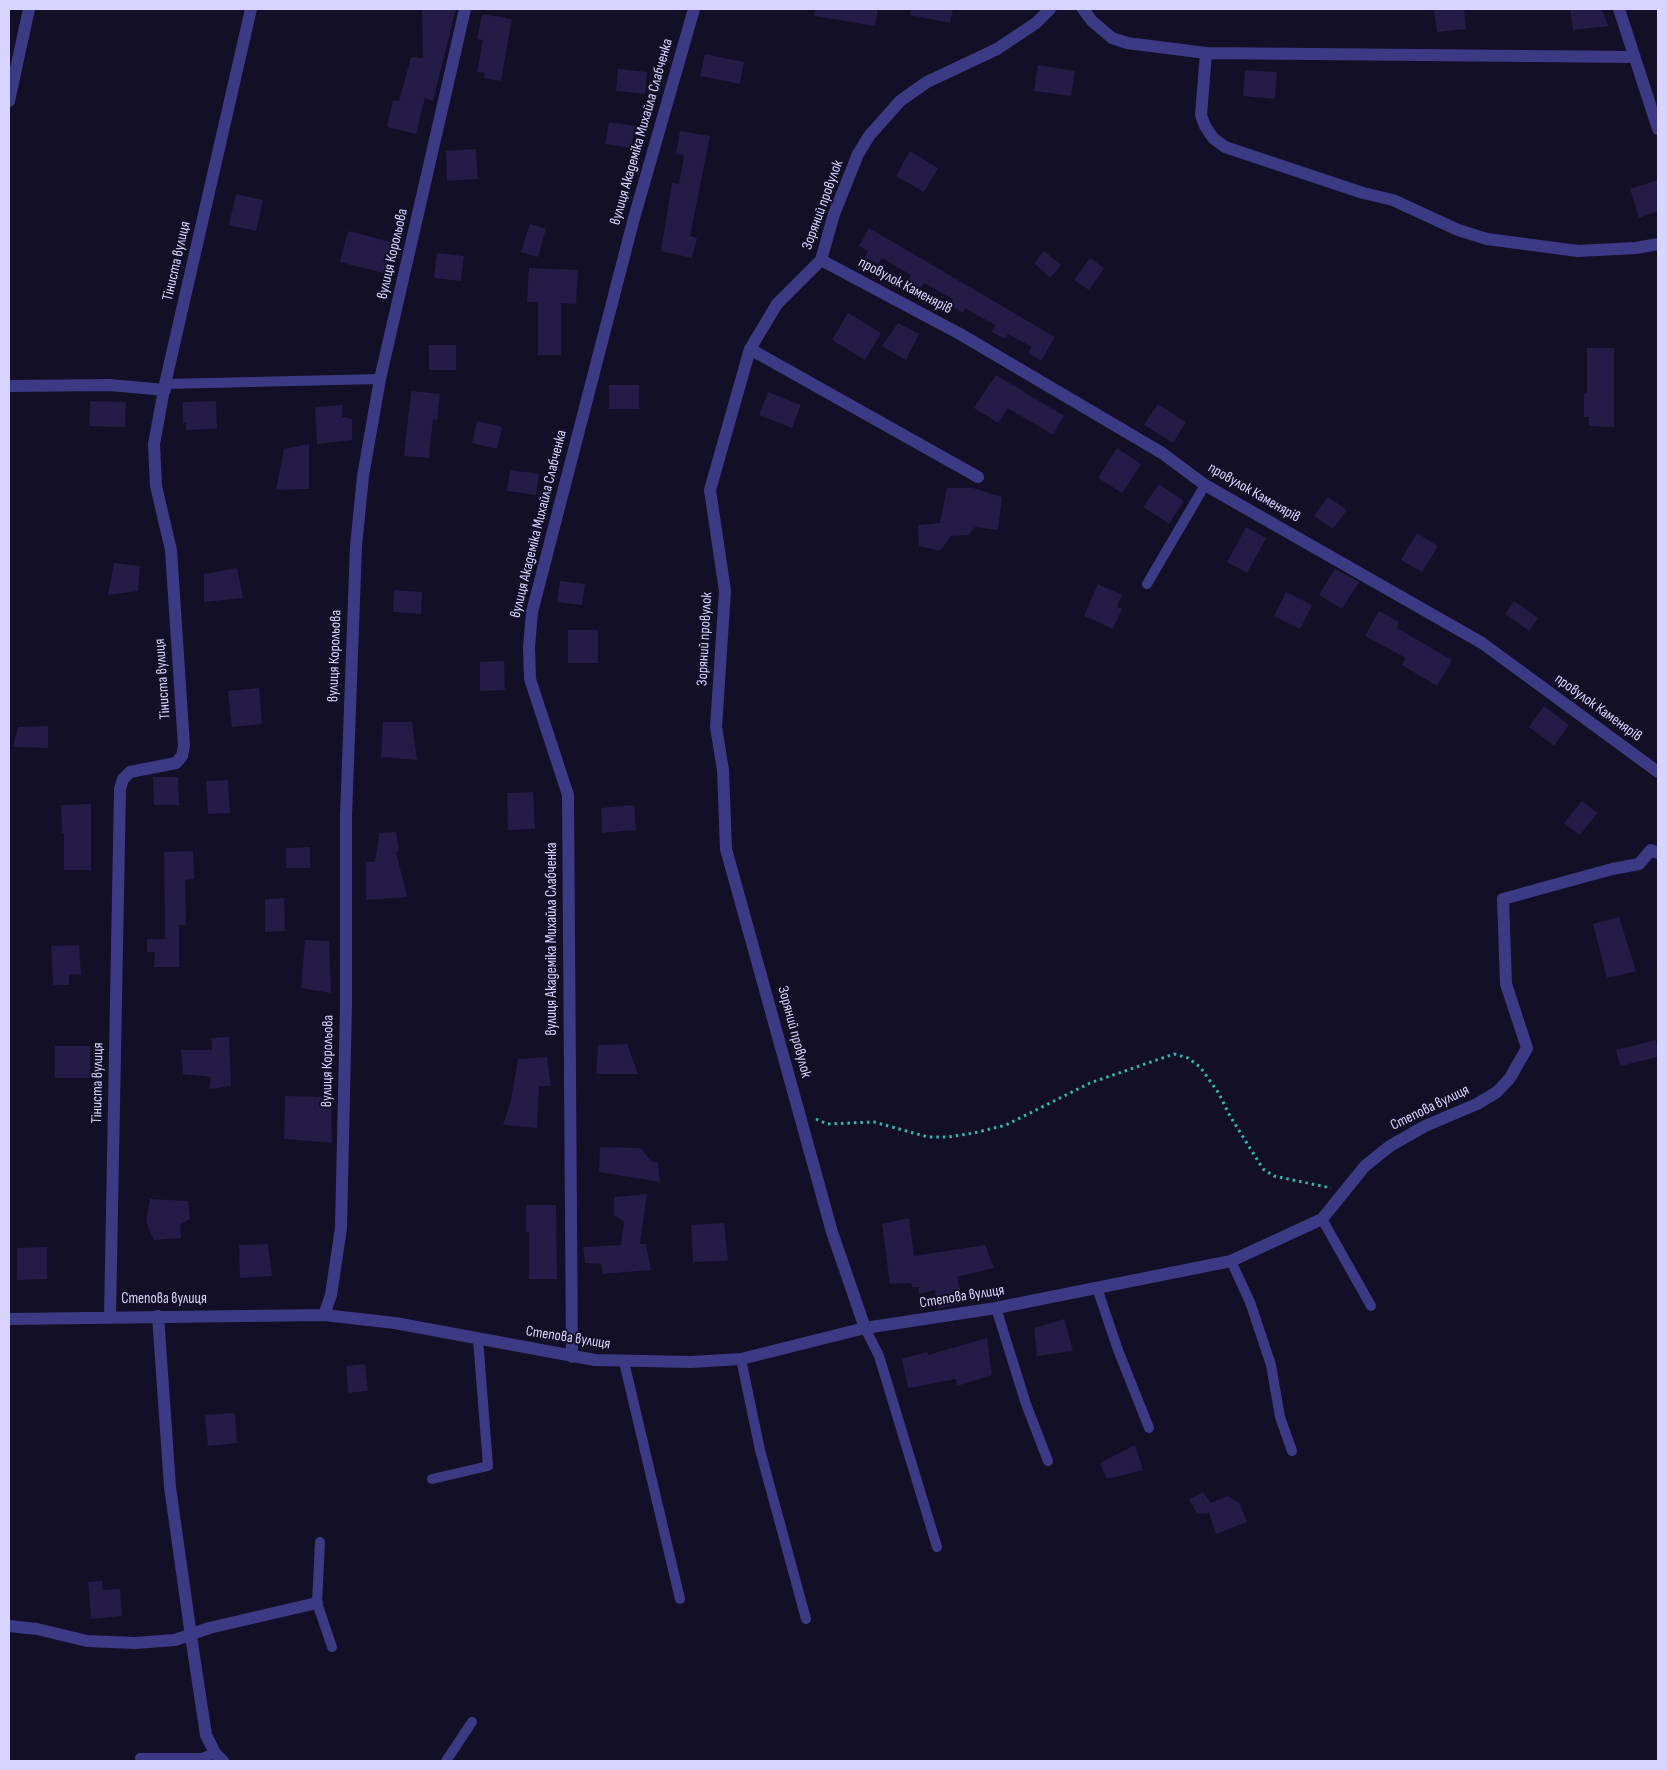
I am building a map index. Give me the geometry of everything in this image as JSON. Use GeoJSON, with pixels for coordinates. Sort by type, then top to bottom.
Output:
{"type":"FeatureCollection","features":[{"type":"Feature","properties":{"kind":"street"},"geometry":{"type":"LineString","coordinates":[[9,100],[29,9]]}},
{"type":"Feature","properties":{"kind":"street","name":"Тіниста вулиця"},"geometry":{"type":"LineString","coordinates":[[110,1316],[120,789],[123,779],[130,772],[176,763],[182,756],[184,746],[171,550],[156,486],[154,444],[165,387],[251,9]]}},
{"type":"Feature","properties":{"kind":"street","name":"вулиця Корольова"},"geometry":{"type":"LineString","coordinates":[[324,1315],[331,1295],[341,1228],[346,1005],[346,816],[356,546],[363,476],[380,379],[465,9]]}},
{"type":"Feature","properties":{"kind":"street","name":"вулиця Академіка Михайла Слабченка"},"geometry":{"type":"LineString","coordinates":[[572,1357],[568,795],[530,679],[529,647],[532,612],[634,218],[694,9]]}},
{"type":"Feature","properties":{"kind":"street","name":"Зоряний провулок"},"geometry":{"type":"LineString","coordinates":[[865,1328],[832,1232],[726,849],[723,770],[716,727],[725,591],[710,490],[750,349],[776,304],[821,260],[834,214],[858,154],[882,120],[900,101],[927,82],[998,49],[1036,23],[1050,9]]}},
{"type":"Feature","properties":{"kind":"street"},"geometry":{"type":"LineString","coordinates":[[1083,9],[1092,21],[1112,38],[1127,43],[1206,53],[1634,57]]}},
{"type":"Feature","properties":{"kind":"street"},"geometry":{"type":"LineString","coordinates":[[1619,9],[1658,129]]}},
{"type":"Feature","properties":{"kind":"street"},"geometry":{"type":"LineString","coordinates":[[1206,53],[1201,115],[1205,126],[1213,138],[1225,147],[1363,193],[1393,200],[1458,230],[1487,239],[1578,251],[1636,248],[1658,244]]}},
{"type":"Feature","properties":{"kind":"street","name":"провулок Каменярів"},"geometry":{"type":"LineString","coordinates":[[821,260],[960,334],[1162,453],[1205,485],[1482,643],[1658,772]]}},
{"type":"Feature","properties":{"kind":"street"},"geometry":{"type":"LineString","coordinates":[[750,349],[978,477]]}},
{"type":"Feature","properties":{"kind":"street"},"geometry":{"type":"LineString","coordinates":[[9,386],[110,385],[165,387]]}},
{"type":"Feature","properties":{"kind":"street","name":"Степова вулиця"},"geometry":{"type":"LineString","coordinates":[[9,1319],[110,1316],[324,1315],[395,1323],[572,1357],[624,1362],[691,1362],[741,1359],[865,1328],[996,1308],[1231,1261],[1322,1219],[1365,1166],[1390,1146],[1425,1126],[1477,1104],[1497,1092],[1521,1063],[1527,1048],[1506,984],[1503,899],[1612,869],[1639,864],[1651,850],[1658,853]]}},
{"type":"Feature","properties":{"kind":"street"},"geometry":{"type":"LineString","coordinates":[[158,1316],[170,1488],[206,1735],[219,1757]]}},
{"type":"Feature","properties":{"kind":"street"},"geometry":{"type":"LineString","coordinates":[[9,1626],[37,1629],[87,1641],[135,1643],[175,1640],[191,1636],[209,1628],[317,1603]]}},
{"type":"Feature","properties":{"kind":"lane"},"geometry":{"type":"LineString","coordinates":[[165,387],[380,379]]}},
{"type":"Feature","properties":{"kind":"lane"},"geometry":{"type":"LineString","coordinates":[[1147,584],[1205,485]]}},
{"type":"Feature","properties":{"kind":"lane"},"geometry":{"type":"LineString","coordinates":[[1322,1219],[1371,1306]]}},
{"type":"Feature","properties":{"kind":"lane"},"geometry":{"type":"LineString","coordinates":[[1231,1261],[1250,1302],[1268,1356],[1280,1417],[1292,1451]]}},
{"type":"Feature","properties":{"kind":"lane"},"geometry":{"type":"LineString","coordinates":[[1097,1288],[1118,1350],[1149,1428]]}},
{"type":"Feature","properties":{"kind":"lane"},"geometry":{"type":"LineString","coordinates":[[996,1308],[1026,1404],[1048,1461]]}},
{"type":"Feature","properties":{"kind":"lane"},"geometry":{"type":"LineString","coordinates":[[865,1328],[879,1356],[937,1548]]}},
{"type":"Feature","properties":{"kind":"lane"},"geometry":{"type":"LineString","coordinates":[[432,1479],[488,1466],[478,1339]]}},
{"type":"Feature","properties":{"kind":"lane"},"geometry":{"type":"LineString","coordinates":[[741,1359],[760,1450],[806,1619]]}},
{"type":"Feature","properties":{"kind":"lane"},"geometry":{"type":"LineString","coordinates":[[624,1362],[680,1599]]}},
{"type":"Feature","properties":{"kind":"lane"},"geometry":{"type":"LineString","coordinates":[[320,1542],[317,1603],[332,1647]]}},
{"type":"Feature","properties":{"kind":"lane"},"geometry":{"type":"LineString","coordinates":[[446,1761],[472,1722]]}},
{"type":"Feature","properties":{"kind":"lane"},"geometry":{"type":"LineString","coordinates":[[140,1758],[219,1757]]}},
{"type":"Feature","properties":{"kind":"path"},"geometry":{"type":"LineString","coordinates":[[797,1110],[827,1124],[874,1122],[928,1137],[974,1133],[1006,1124],[1090,1083],[1174,1054],[1188,1058],[1200,1066],[1218,1092],[1230,1116],[1263,1169],[1274,1176],[1343,1191]]}},
{"type":"Feature","properties":{"kind":"building"},"geometry":{"type":"Polygon","coordinates":[[[422,9],[456,9],[433,101],[425,98],[416,134],[387,127],[393,100],[399,101],[411,57],[423,58],[422,9]]]}},
{"type":"Feature","properties":{"kind":"building"},"geometry":{"type":"Polygon","coordinates":[[[815,9],[878,9],[875,26],[814,16],[815,9]]]}},
{"type":"Feature","properties":{"kind":"building"},"geometry":{"type":"Polygon","coordinates":[[[911,9],[953,9],[950,23],[910,15],[911,9]]]}},
{"type":"Feature","properties":{"kind":"building"},"geometry":{"type":"Polygon","coordinates":[[[1434,9],[1464,9],[1466,29],[1437,32],[1434,9]]]}},
{"type":"Feature","properties":{"kind":"building"},"geometry":{"type":"Polygon","coordinates":[[[1570,9],[1601,9],[1609,26],[1573,30],[1570,9]]]}},
{"type":"Feature","properties":{"kind":"building"},"geometry":{"type":"Polygon","coordinates":[[[482,14],[512,19],[501,81],[484,78],[485,73],[477,72],[483,40],[477,39],[482,14]]]}},
{"type":"Feature","properties":{"kind":"building"},"geometry":{"type":"Polygon","coordinates":[[[705,54],[744,62],[740,84],[700,76],[705,54]]]}},
{"type":"Feature","properties":{"kind":"building"},"geometry":{"type":"Polygon","coordinates":[[[1038,65],[1075,71],[1071,96],[1034,91],[1038,65]]]}},
{"type":"Feature","properties":{"kind":"building"},"geometry":{"type":"Polygon","coordinates":[[[618,69],[647,72],[645,94],[616,91],[618,69]]]}},
{"type":"Feature","properties":{"kind":"building"},"geometry":{"type":"Polygon","coordinates":[[[1245,70],[1277,72],[1275,99],[1243,96],[1245,70]]]}},
{"type":"Feature","properties":{"kind":"building"},"geometry":{"type":"Polygon","coordinates":[[[609,122],[635,126],[631,148],[605,144],[609,122]]]}},
{"type":"Feature","properties":{"kind":"building"},"geometry":{"type":"Polygon","coordinates":[[[680,131],[710,136],[690,236],[697,238],[692,258],[661,251],[672,183],[679,184],[684,155],[676,154],[680,131]]]}},
{"type":"Feature","properties":{"kind":"building"},"geometry":{"type":"Polygon","coordinates":[[[476,149],[478,179],[447,181],[446,151],[476,149]]]}},
{"type":"Feature","properties":{"kind":"building"},"geometry":{"type":"Polygon","coordinates":[[[910,151],[938,168],[924,192],[896,176],[910,151]]]}},
{"type":"Feature","properties":{"kind":"building"},"geometry":{"type":"Polygon","coordinates":[[[1658,180],[1658,211],[1639,218],[1630,189],[1658,180]]]}},
{"type":"Feature","properties":{"kind":"building"},"geometry":{"type":"Polygon","coordinates":[[[236,194],[263,200],[256,231],[229,225],[236,194]]]}},
{"type":"Feature","properties":{"kind":"building"},"geometry":{"type":"Polygon","coordinates":[[[530,224],[546,229],[538,257],[521,252],[530,224]]]}},
{"type":"Feature","properties":{"kind":"building"},"geometry":{"type":"Polygon","coordinates":[[[869,228],[1055,337],[1041,361],[1028,353],[1032,347],[1008,334],[1005,339],[992,332],[995,325],[965,308],[963,313],[950,305],[953,299],[924,283],[920,288],[907,281],[911,275],[882,258],[878,264],[865,257],[868,251],[859,246],[869,228]]]}},
{"type":"Feature","properties":{"kind":"building"},"geometry":{"type":"Polygon","coordinates":[[[348,231],[391,242],[383,273],[340,262],[348,231]]]}},
{"type":"Feature","properties":{"kind":"building"},"geometry":{"type":"Polygon","coordinates":[[[1044,251],[1061,265],[1050,278],[1034,263],[1044,251]]]}},
{"type":"Feature","properties":{"kind":"building"},"geometry":{"type":"Polygon","coordinates":[[[437,253],[464,256],[461,281],[434,278],[437,253]]]}},
{"type":"Feature","properties":{"kind":"building"},"geometry":{"type":"Polygon","coordinates":[[[1090,258],[1104,268],[1089,290],[1074,280],[1090,258]]]}},
{"type":"Feature","properties":{"kind":"building"},"geometry":{"type":"Polygon","coordinates":[[[529,268],[578,270],[576,304],[561,303],[561,355],[538,355],[538,302],[527,302],[529,268]]]}},
{"type":"Feature","properties":{"kind":"building"},"geometry":{"type":"Polygon","coordinates":[[[848,313],[881,333],[865,360],[832,340],[848,313]]]}},
{"type":"Feature","properties":{"kind":"building"},"geometry":{"type":"Polygon","coordinates":[[[898,323],[919,334],[906,360],[882,346],[898,323]]]}},
{"type":"Feature","properties":{"kind":"building"},"geometry":{"type":"Polygon","coordinates":[[[429,345],[456,345],[456,370],[429,370],[429,345]]]}},
{"type":"Feature","properties":{"kind":"building"},"geometry":{"type":"Polygon","coordinates":[[[1587,348],[1614,348],[1614,427],[1589,426],[1589,417],[1584,417],[1584,394],[1587,394],[1587,348]]]}},
{"type":"Feature","properties":{"kind":"building"},"geometry":{"type":"Polygon","coordinates":[[[996,375],[1064,416],[1053,435],[1008,408],[998,423],[974,408],[996,375]]]}},
{"type":"Feature","properties":{"kind":"building"},"geometry":{"type":"Polygon","coordinates":[[[609,385],[639,385],[639,409],[609,409],[609,385]]]}},
{"type":"Feature","properties":{"kind":"building"},"geometry":{"type":"Polygon","coordinates":[[[411,391],[440,394],[437,420],[433,419],[429,458],[404,456],[411,391]]]}},
{"type":"Feature","properties":{"kind":"building"},"geometry":{"type":"Polygon","coordinates":[[[768,392],[801,405],[792,428],[759,415],[768,392]]]}},
{"type":"Feature","properties":{"kind":"building"},"geometry":{"type":"Polygon","coordinates":[[[90,401],[126,402],[125,427],[89,426],[90,401]]]}},
{"type":"Feature","properties":{"kind":"building"},"geometry":{"type":"Polygon","coordinates":[[[216,401],[217,429],[186,430],[186,423],[183,423],[183,402],[216,401]]]}},
{"type":"Feature","properties":{"kind":"building"},"geometry":{"type":"Polygon","coordinates":[[[1158,404],[1186,422],[1173,443],[1144,425],[1158,404]]]}},
{"type":"Feature","properties":{"kind":"building"},"geometry":{"type":"Polygon","coordinates":[[[343,405],[342,417],[352,419],[352,440],[317,444],[315,407],[343,405]]]}},
{"type":"Feature","properties":{"kind":"building"},"geometry":{"type":"Polygon","coordinates":[[[477,421],[502,427],[497,449],[472,443],[477,421]]]}},
{"type":"Feature","properties":{"kind":"building"},"geometry":{"type":"Polygon","coordinates":[[[309,444],[309,489],[276,490],[284,449],[309,444]]]}},
{"type":"Feature","properties":{"kind":"building"},"geometry":{"type":"Polygon","coordinates":[[[1117,448],[1141,464],[1122,493],[1098,478],[1117,448]]]}},
{"type":"Feature","properties":{"kind":"building"},"geometry":{"type":"Polygon","coordinates":[[[510,470],[539,474],[536,495],[507,491],[510,470]]]}},
{"type":"Feature","properties":{"kind":"building"},"geometry":{"type":"Polygon","coordinates":[[[1159,484],[1184,501],[1169,524],[1143,507],[1159,484]]]}},
{"type":"Feature","properties":{"kind":"building"},"geometry":{"type":"Polygon","coordinates":[[[947,488],[973,488],[1002,497],[998,530],[975,527],[968,535],[951,536],[940,551],[919,546],[918,525],[940,523],[947,488]]]}},
{"type":"Feature","properties":{"kind":"building"},"geometry":{"type":"Polygon","coordinates":[[[1328,497],[1347,510],[1333,529],[1314,516],[1328,497]]]}},
{"type":"Feature","properties":{"kind":"building"},"geometry":{"type":"Polygon","coordinates":[[[1246,527],[1266,538],[1247,573],[1227,562],[1246,527]]]}},
{"type":"Feature","properties":{"kind":"building"},"geometry":{"type":"Polygon","coordinates":[[[1417,533],[1438,546],[1422,572],[1401,560],[1417,533]]]}},
{"type":"Feature","properties":{"kind":"building"},"geometry":{"type":"Polygon","coordinates":[[[114,563],[140,566],[138,591],[108,595],[114,563]]]}},
{"type":"Feature","properties":{"kind":"building"},"geometry":{"type":"Polygon","coordinates":[[[237,568],[243,598],[204,602],[204,574],[237,568]]]}},
{"type":"Feature","properties":{"kind":"building"},"geometry":{"type":"Polygon","coordinates":[[[1335,569],[1359,582],[1342,609],[1319,595],[1335,569]]]}},
{"type":"Feature","properties":{"kind":"building"},"geometry":{"type":"Polygon","coordinates":[[[560,581],[585,584],[582,605],[557,602],[560,581]]]}},
{"type":"Feature","properties":{"kind":"building"},"geometry":{"type":"Polygon","coordinates":[[[1098,584],[1122,595],[1117,607],[1122,609],[1113,629],[1084,616],[1098,584]]]}},
{"type":"Feature","properties":{"kind":"building"},"geometry":{"type":"Polygon","coordinates":[[[394,590],[422,592],[421,614],[393,612],[394,590]]]}},
{"type":"Feature","properties":{"kind":"building"},"geometry":{"type":"Polygon","coordinates":[[[1286,592],[1312,605],[1300,629],[1274,616],[1286,592]]]}},
{"type":"Feature","properties":{"kind":"building"},"geometry":{"type":"Polygon","coordinates":[[[1514,601],[1538,618],[1529,631],[1505,614],[1514,601]]]}},
{"type":"Feature","properties":{"kind":"building"},"geometry":{"type":"Polygon","coordinates":[[[1379,611],[1399,622],[1397,628],[1452,660],[1437,686],[1402,665],[1406,658],[1365,636],[1379,611]]]}},
{"type":"Feature","properties":{"kind":"building"},"geometry":{"type":"Polygon","coordinates":[[[568,630],[598,630],[598,663],[568,663],[568,630]]]}},
{"type":"Feature","properties":{"kind":"building"},"geometry":{"type":"Polygon","coordinates":[[[504,661],[505,690],[480,691],[480,662],[504,661]]]}},
{"type":"Feature","properties":{"kind":"building"},"geometry":{"type":"Polygon","coordinates":[[[259,688],[262,724],[232,727],[228,691],[259,688]]]}},
{"type":"Feature","properties":{"kind":"building"},"geometry":{"type":"Polygon","coordinates":[[[1544,706],[1569,725],[1554,746],[1529,727],[1544,706]]]}},
{"type":"Feature","properties":{"kind":"building"},"geometry":{"type":"Polygon","coordinates":[[[383,722],[412,722],[417,760],[381,757],[383,722]]]}},
{"type":"Feature","properties":{"kind":"building"},"geometry":{"type":"Polygon","coordinates":[[[48,726],[48,748],[13,747],[18,727],[48,726]]]}},
{"type":"Feature","properties":{"kind":"building"},"geometry":{"type":"Polygon","coordinates":[[[153,777],[178,777],[179,805],[154,805],[153,777]]]}},
{"type":"Feature","properties":{"kind":"building"},"geometry":{"type":"Polygon","coordinates":[[[228,780],[230,813],[208,814],[206,781],[228,780]]]}},
{"type":"Feature","properties":{"kind":"building"},"geometry":{"type":"Polygon","coordinates":[[[533,792],[535,829],[508,830],[507,793],[533,792]]]}},
{"type":"Feature","properties":{"kind":"building"},"geometry":{"type":"Polygon","coordinates":[[[1582,801],[1597,813],[1580,835],[1564,823],[1582,801]]]}},
{"type":"Feature","properties":{"kind":"building"},"geometry":{"type":"Polygon","coordinates":[[[91,804],[91,870],[64,870],[64,833],[62,833],[61,805],[91,804]]]}},
{"type":"Feature","properties":{"kind":"building"},"geometry":{"type":"Polygon","coordinates":[[[634,805],[636,830],[602,833],[601,808],[634,805]]]}},
{"type":"Feature","properties":{"kind":"building"},"geometry":{"type":"Polygon","coordinates":[[[396,832],[399,851],[396,852],[407,897],[366,900],[366,862],[375,862],[379,833],[396,832]]]}},
{"type":"Feature","properties":{"kind":"building"},"geometry":{"type":"Polygon","coordinates":[[[310,847],[310,868],[286,868],[286,848],[310,847]]]}},
{"type":"Feature","properties":{"kind":"building"},"geometry":{"type":"Polygon","coordinates":[[[193,851],[194,879],[185,880],[186,925],[179,925],[179,967],[154,967],[155,952],[147,952],[147,939],[165,939],[164,852],[193,851]]]}},
{"type":"Feature","properties":{"kind":"building"},"geometry":{"type":"Polygon","coordinates":[[[284,898],[285,931],[265,932],[265,899],[284,898]]]}},
{"type":"Feature","properties":{"kind":"building"},"geometry":{"type":"Polygon","coordinates":[[[1619,917],[1636,971],[1607,978],[1593,924],[1619,917]]]}},
{"type":"Feature","properties":{"kind":"building"},"geometry":{"type":"Polygon","coordinates":[[[305,940],[329,941],[331,993],[301,988],[305,940]]]}},
{"type":"Feature","properties":{"kind":"building"},"geometry":{"type":"Polygon","coordinates":[[[79,945],[81,974],[69,975],[69,985],[53,985],[51,946],[79,945]]]}},
{"type":"Feature","properties":{"kind":"building"},"geometry":{"type":"Polygon","coordinates":[[[229,1037],[231,1086],[209,1089],[211,1077],[183,1074],[181,1050],[212,1050],[211,1038],[229,1037]]]}},
{"type":"Feature","properties":{"kind":"building"},"geometry":{"type":"Polygon","coordinates":[[[1656,1040],[1658,1057],[1620,1066],[1616,1050],[1656,1040]]]}},
{"type":"Feature","properties":{"kind":"building"},"geometry":{"type":"Polygon","coordinates":[[[627,1044],[638,1074],[596,1074],[598,1045],[627,1044]]]}},
{"type":"Feature","properties":{"kind":"building"},"geometry":{"type":"Polygon","coordinates":[[[55,1046],[90,1046],[90,1078],[55,1078],[55,1046]]]}},
{"type":"Feature","properties":{"kind":"building"},"geometry":{"type":"Polygon","coordinates":[[[547,1057],[551,1086],[539,1086],[537,1128],[503,1125],[511,1100],[518,1059],[547,1057]]]}},
{"type":"Feature","properties":{"kind":"building"},"geometry":{"type":"Polygon","coordinates":[[[285,1096],[331,1097],[332,1143],[284,1139],[285,1096]]]}},
{"type":"Feature","properties":{"kind":"building"},"geometry":{"type":"Polygon","coordinates":[[[600,1147],[641,1148],[651,1161],[658,1163],[660,1182],[599,1172],[600,1147]]]}},
{"type":"Feature","properties":{"kind":"building"},"geometry":{"type":"Polygon","coordinates":[[[647,1194],[640,1244],[646,1244],[651,1270],[603,1274],[601,1264],[585,1263],[583,1247],[621,1245],[624,1222],[614,1215],[614,1197],[647,1194]]]}},
{"type":"Feature","properties":{"kind":"building"},"geometry":{"type":"Polygon","coordinates":[[[150,1199],[188,1201],[190,1219],[180,1224],[181,1238],[154,1240],[146,1222],[150,1199]]]}},
{"type":"Feature","properties":{"kind":"building"},"geometry":{"type":"Polygon","coordinates":[[[526,1205],[556,1205],[557,1279],[529,1279],[529,1232],[526,1232],[526,1205]]]}},
{"type":"Feature","properties":{"kind":"building"},"geometry":{"type":"Polygon","coordinates":[[[909,1218],[914,1256],[985,1245],[994,1268],[957,1277],[963,1302],[938,1309],[935,1290],[919,1294],[919,1287],[912,1287],[911,1283],[890,1284],[882,1224],[909,1218]]]}},
{"type":"Feature","properties":{"kind":"building"},"geometry":{"type":"Polygon","coordinates":[[[724,1223],[728,1261],[693,1262],[691,1225],[724,1223]]]}},
{"type":"Feature","properties":{"kind":"building"},"geometry":{"type":"Polygon","coordinates":[[[268,1244],[272,1276],[240,1278],[239,1245],[268,1244]]]}},
{"type":"Feature","properties":{"kind":"building"},"geometry":{"type":"Polygon","coordinates":[[[47,1247],[47,1279],[17,1280],[17,1248],[47,1247]]]}},
{"type":"Feature","properties":{"kind":"building"},"geometry":{"type":"Polygon","coordinates":[[[1064,1319],[1073,1351],[1037,1356],[1034,1328],[1064,1319]]]}},
{"type":"Feature","properties":{"kind":"building"},"geometry":{"type":"Polygon","coordinates":[[[987,1338],[992,1375],[957,1386],[956,1379],[908,1388],[902,1359],[927,1352],[928,1355],[987,1338]]]}},
{"type":"Feature","properties":{"kind":"building"},"geometry":{"type":"Polygon","coordinates":[[[365,1364],[368,1391],[348,1393],[346,1366],[365,1364]]]}},
{"type":"Feature","properties":{"kind":"building"},"geometry":{"type":"Polygon","coordinates":[[[235,1413],[237,1443],[208,1446],[205,1415],[235,1413]]]}},
{"type":"Feature","properties":{"kind":"building"},"geometry":{"type":"Polygon","coordinates":[[[1135,1445],[1143,1470],[1107,1479],[1100,1463],[1135,1445]]]}},
{"type":"Feature","properties":{"kind":"building"},"geometry":{"type":"Polygon","coordinates":[[[1203,1492],[1211,1503],[1228,1496],[1240,1504],[1247,1522],[1216,1534],[1209,1513],[1197,1514],[1189,1499],[1203,1492]]]}},
{"type":"Feature","properties":{"kind":"building"},"geometry":{"type":"Polygon","coordinates":[[[102,1581],[103,1590],[120,1589],[122,1616],[91,1619],[88,1582],[102,1581]]]}}]}
